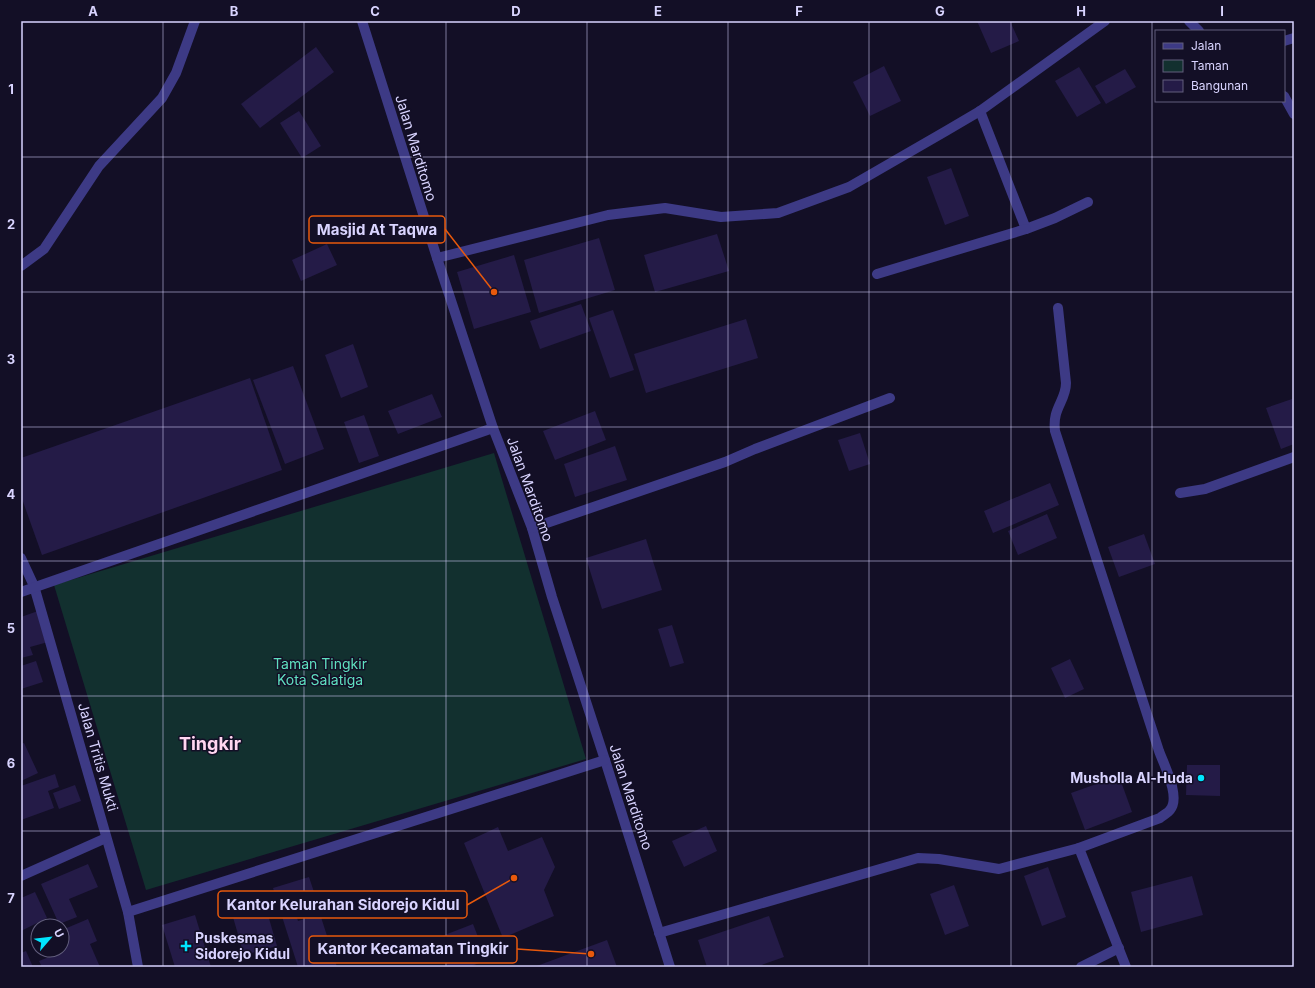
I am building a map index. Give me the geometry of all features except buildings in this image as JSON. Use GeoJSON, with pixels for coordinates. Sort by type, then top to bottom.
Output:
{"type":"FeatureCollection","features":[{"type":"Feature","properties":{"kind":"street"},"geometry":{"type":"LineString","coordinates":[[21,266],[44,249],[99,166],[162,98],[176,73],[195,21]]}},
{"type":"Feature","properties":{"kind":"street","name":"Jalan Marditomo"},"geometry":{"type":"LineString","coordinates":[[362,21],[437,258],[493,428],[532,528],[552,597],[670,967]]}},
{"type":"Feature","properties":{"kind":"street"},"geometry":{"type":"LineString","coordinates":[[437,258],[608,215],[665,208],[721,217],[778,213],[849,187],[980,111],[1105,21]]}},
{"type":"Feature","properties":{"kind":"street"},"geometry":{"type":"LineString","coordinates":[[1189,21],[1198,30]]}},
{"type":"Feature","properties":{"kind":"street"},"geometry":{"type":"LineString","coordinates":[[1285,98],[1294,114]]}},
{"type":"Feature","properties":{"kind":"street"},"geometry":{"type":"LineString","coordinates":[[980,111],[1026,229]]}},
{"type":"Feature","properties":{"kind":"street"},"geometry":{"type":"LineString","coordinates":[[876,274],[1026,229],[1055,218],[1088,202]]}},
{"type":"Feature","properties":{"kind":"street"},"geometry":{"type":"LineString","coordinates":[[660,933],[918,858],[939,859],[999,869],[1079,848],[1160,818],[1170,810],[1174,802],[1174,793],[1156,743],[1056,431],[1055,416],[1066,390],[1058,308]]}},
{"type":"Feature","properties":{"kind":"street"},"geometry":{"type":"LineString","coordinates":[[532,528],[725,462],[755,449],[890,398]]}},
{"type":"Feature","properties":{"kind":"street"},"geometry":{"type":"LineString","coordinates":[[21,592],[34,586],[493,428]]}},
{"type":"Feature","properties":{"kind":"street"},"geometry":{"type":"LineString","coordinates":[[1180,493],[1205,490],[1294,457]]}},
{"type":"Feature","properties":{"kind":"street","name":"Jalan Tritis Mukti"},"geometry":{"type":"LineString","coordinates":[[21,558],[34,586],[128,912],[138,967]]}},
{"type":"Feature","properties":{"kind":"street"},"geometry":{"type":"LineString","coordinates":[[128,912],[605,760]]}},
{"type":"Feature","properties":{"kind":"street"},"geometry":{"type":"LineString","coordinates":[[21,876],[106,838]]}},
{"type":"Feature","properties":{"kind":"street"},"geometry":{"type":"LineString","coordinates":[[1079,848],[1126,967]]}},
{"type":"Feature","properties":{"kind":"street"},"geometry":{"type":"LineString","coordinates":[[1081,967],[1119,948]]}},
{"type":"Feature","properties":{"kind":"green space","name":"Taman Tingkir Kota Salatiga"},"geometry":{"type":"Polygon","coordinates":[[[494,453],[586,759],[146,890],[54,585],[494,453]]]}},
{"type":"Feature","properties":{"kind":"place","name":"Masjid At Taqwa"},"geometry":{"type":"Point","coordinates":[494,292]}},
{"type":"Feature","properties":{"kind":"place","name":"Musholla Al-Huda"},"geometry":{"type":"Point","coordinates":[1201,778]}},
{"type":"Feature","properties":{"kind":"place","name":"Kantor Kelurahan Sidorejo Kidul"},"geometry":{"type":"Point","coordinates":[514,878]}},
{"type":"Feature","properties":{"kind":"place","name":"Puskesmas Sidorejo Kidul"},"geometry":{"type":"Point","coordinates":[186,946]}},
{"type":"Feature","properties":{"kind":"place","name":"Kantor Kecamatan Tingkir"},"geometry":{"type":"Point","coordinates":[591,954]}},
{"type":"Feature","properties":{"kind":"district","name":"Tingkir"},"geometry":{"type":"Point","coordinates":[210,744]}}]}
